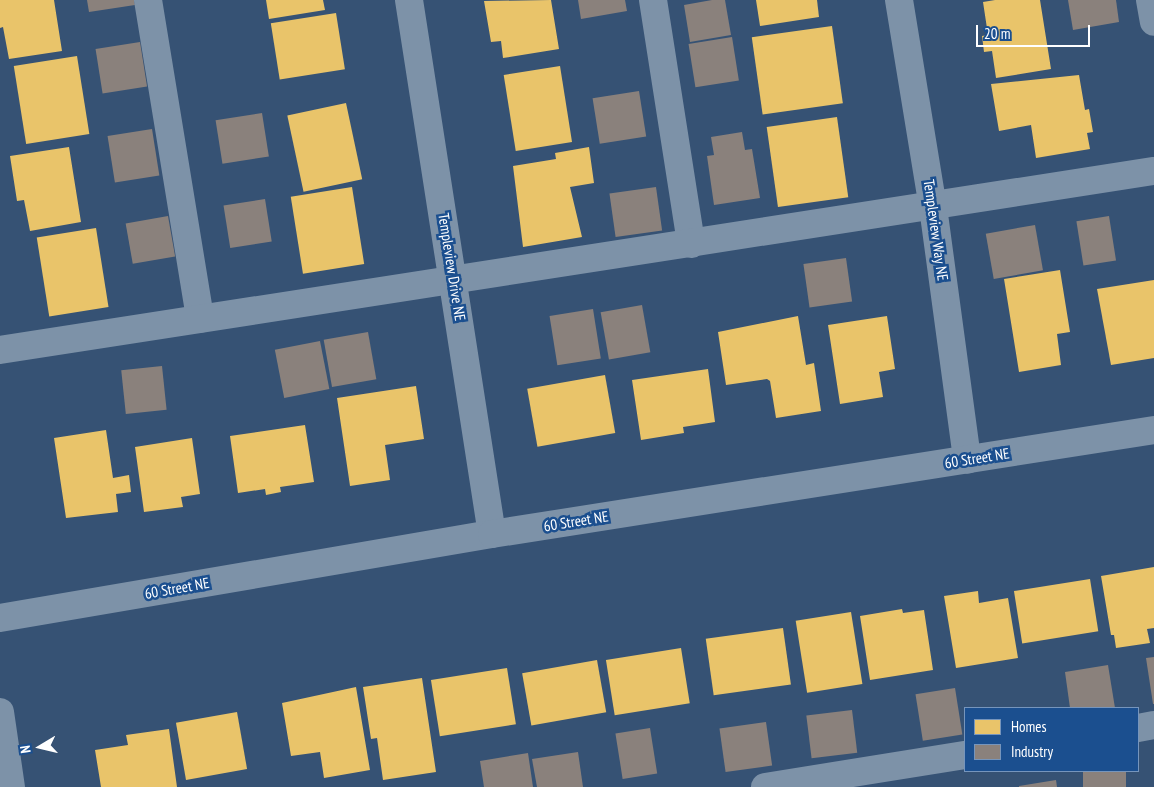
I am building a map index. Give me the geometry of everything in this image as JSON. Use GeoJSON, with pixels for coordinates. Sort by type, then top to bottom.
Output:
{"type":"FeatureCollection","features":[{"type":"Feature","properties":{"kind":"street"},"geometry":{"type":"LineString","coordinates":[[148,0],[200,319]]}},
{"type":"Feature","properties":{"kind":"street","name":"Templeview Drive NE"},"geometry":{"type":"LineString","coordinates":[[409,0],[455,279],[492,534]]}},
{"type":"Feature","properties":{"kind":"street"},"geometry":{"type":"LineString","coordinates":[[653,0],[691,244]]}},
{"type":"Feature","properties":{"kind":"street","name":"Templeview Way NE"},"geometry":{"type":"LineString","coordinates":[[899,0],[933,207],[967,460]]}},
{"type":"Feature","properties":{"kind":"street"},"geometry":{"type":"LineString","coordinates":[[1150,0],[1154,22]]}},
{"type":"Feature","properties":{"kind":"street"},"geometry":{"type":"LineString","coordinates":[[0,350],[933,207],[1154,170]]}},
{"type":"Feature","properties":{"kind":"street","name":"60 Street NE"},"geometry":{"type":"LineString","coordinates":[[0,618],[492,534],[1154,430]]}},
{"type":"Feature","properties":{"kind":"street"},"geometry":{"type":"LineString","coordinates":[[0,712],[11,787]]}},
{"type":"Feature","properties":{"kind":"street"},"geometry":{"type":"LineString","coordinates":[[1139,728],[1154,725]]}},
{"type":"Feature","properties":{"kind":"street"},"geometry":{"type":"LineString","coordinates":[[764,787],[964,755]]}},
{"type":"Feature","properties":{"kind":"building: Homes"},"geometry":{"type":"Polygon","coordinates":[[[0,0],[54,0],[62,51],[9,59],[3,27],[0,28],[0,0]]]}},
{"type":"Feature","properties":{"kind":"building: Homes"},"geometry":{"type":"Polygon","coordinates":[[[266,0],[323,0],[325,10],[269,19],[266,0]]]}},
{"type":"Feature","properties":{"kind":"building: Homes"},"geometry":{"type":"Polygon","coordinates":[[[551,0],[559,49],[503,58],[501,41],[491,42],[484,1],[551,0]]]}},
{"type":"Feature","properties":{"kind":"building: Homes"},"geometry":{"type":"Polygon","coordinates":[[[756,0],[817,0],[819,17],[760,26],[756,0]]]}},
{"type":"Feature","properties":{"kind":"building: Homes"},"geometry":{"type":"Polygon","coordinates":[[[995,0],[1040,0],[1051,69],[996,78],[992,51],[984,52],[982,36],[988,35],[983,2],[995,0]]]}},
{"type":"Feature","properties":{"kind":"building: Homes"},"geometry":{"type":"Polygon","coordinates":[[[336,13],[345,69],[280,80],[271,23],[336,13]]]}},
{"type":"Feature","properties":{"kind":"building: Homes"},"geometry":{"type":"Polygon","coordinates":[[[832,26],[843,103],[763,115],[752,37],[832,26]]]}},
{"type":"Feature","properties":{"kind":"building: Homes"},"geometry":{"type":"Polygon","coordinates":[[[77,56],[89,134],[26,144],[14,66],[77,56]]]}},
{"type":"Feature","properties":{"kind":"building: Homes"},"geometry":{"type":"Polygon","coordinates":[[[560,66],[572,142],[516,151],[504,75],[560,66]]]}},
{"type":"Feature","properties":{"kind":"building: Homes"},"geometry":{"type":"Polygon","coordinates":[[[1079,75],[1085,110],[1089,109],[1093,132],[1087,133],[1090,149],[1036,158],[1031,125],[999,131],[991,84],[1079,75]]]}},
{"type":"Feature","properties":{"kind":"building: Homes"},"geometry":{"type":"Polygon","coordinates":[[[346,103],[362,179],[304,192],[287,115],[346,103]]]}},
{"type":"Feature","properties":{"kind":"building: Homes"},"geometry":{"type":"Polygon","coordinates":[[[837,117],[848,197],[778,207],[767,127],[837,117]]]}},
{"type":"Feature","properties":{"kind":"building: Homes"},"geometry":{"type":"Polygon","coordinates":[[[69,147],[81,222],[30,231],[24,200],[17,201],[10,156],[69,147]]]}},
{"type":"Feature","properties":{"kind":"building: Homes"},"geometry":{"type":"Polygon","coordinates":[[[589,147],[594,183],[570,187],[582,237],[523,247],[513,166],[556,159],[555,153],[589,147]]]}},
{"type":"Feature","properties":{"kind":"building: Homes"},"geometry":{"type":"Polygon","coordinates":[[[352,187],[364,264],[303,274],[291,197],[352,187]]]}},
{"type":"Feature","properties":{"kind":"building: Homes"},"geometry":{"type":"Polygon","coordinates":[[[96,228],[109,307],[49,316],[37,237],[96,228]]]}},
{"type":"Feature","properties":{"kind":"building: Homes"},"geometry":{"type":"Polygon","coordinates":[[[1060,270],[1070,332],[1057,334],[1061,365],[1019,372],[1004,279],[1060,270]]]}},
{"type":"Feature","properties":{"kind":"building: Homes"},"geometry":{"type":"Polygon","coordinates":[[[1154,280],[1154,358],[1111,365],[1097,289],[1154,280]]]}},
{"type":"Feature","properties":{"kind":"building: Homes"},"geometry":{"type":"Polygon","coordinates":[[[798,316],[806,365],[814,363],[821,411],[776,418],[770,381],[767,379],[726,385],[718,332],[798,316]]]}},
{"type":"Feature","properties":{"kind":"building: Homes"},"geometry":{"type":"Polygon","coordinates":[[[887,316],[895,369],[879,372],[883,397],[840,404],[828,325],[887,316]]]}},
{"type":"Feature","properties":{"kind":"building: Homes"},"geometry":{"type":"Polygon","coordinates":[[[708,369],[715,422],[683,427],[684,433],[641,440],[632,380],[708,369]]]}},
{"type":"Feature","properties":{"kind":"building: Homes"},"geometry":{"type":"Polygon","coordinates":[[[605,375],[615,433],[537,447],[527,389],[605,375]]]}},
{"type":"Feature","properties":{"kind":"building: Homes"},"geometry":{"type":"Polygon","coordinates":[[[416,386],[424,439],[385,445],[390,480],[350,486],[337,398],[416,386]]]}},
{"type":"Feature","properties":{"kind":"building: Homes"},"geometry":{"type":"Polygon","coordinates":[[[305,425],[314,482],[280,487],[281,492],[266,495],[265,489],[238,493],[230,436],[305,425]]]}},
{"type":"Feature","properties":{"kind":"building: Homes"},"geometry":{"type":"Polygon","coordinates":[[[106,430],[113,478],[129,475],[131,492],[116,494],[118,512],[66,518],[54,438],[106,430]]]}},
{"type":"Feature","properties":{"kind":"building: Homes"},"geometry":{"type":"Polygon","coordinates":[[[192,438],[200,494],[181,497],[183,507],[144,512],[135,447],[192,438]]]}},
{"type":"Feature","properties":{"kind":"building: Homes"},"geometry":{"type":"Polygon","coordinates":[[[1154,567],[1154,628],[1147,629],[1150,643],[1116,648],[1114,635],[1111,635],[1101,576],[1154,567]]]}},
{"type":"Feature","properties":{"kind":"building: Homes"},"geometry":{"type":"Polygon","coordinates":[[[1090,579],[1098,631],[1022,643],[1014,591],[1090,579]]]}},
{"type":"Feature","properties":{"kind":"building: Homes"},"geometry":{"type":"Polygon","coordinates":[[[978,591],[979,603],[1008,598],[1018,658],[956,668],[944,596],[978,591]]]}},
{"type":"Feature","properties":{"kind":"building: Homes"},"geometry":{"type":"Polygon","coordinates":[[[902,609],[903,613],[924,610],[933,670],[870,680],[860,616],[902,609]]]}},
{"type":"Feature","properties":{"kind":"building: Homes"},"geometry":{"type":"Polygon","coordinates":[[[851,612],[862,684],[807,693],[796,621],[851,612]]]}},
{"type":"Feature","properties":{"kind":"building: Homes"},"geometry":{"type":"Polygon","coordinates":[[[783,628],[791,684],[714,695],[706,639],[783,628]]]}},
{"type":"Feature","properties":{"kind":"building: Homes"},"geometry":{"type":"Polygon","coordinates":[[[681,648],[690,703],[615,715],[606,660],[681,648]]]}},
{"type":"Feature","properties":{"kind":"building: Homes"},"geometry":{"type":"Polygon","coordinates":[[[597,660],[606,712],[531,725],[522,673],[597,660]]]}},
{"type":"Feature","properties":{"kind":"building: Homes"},"geometry":{"type":"Polygon","coordinates":[[[507,668],[516,724],[440,736],[431,680],[507,668]]]}},
{"type":"Feature","properties":{"kind":"building: Homes"},"geometry":{"type":"Polygon","coordinates":[[[422,678],[436,772],[383,780],[377,738],[371,739],[363,687],[422,678]]]}},
{"type":"Feature","properties":{"kind":"building: Homes"},"geometry":{"type":"Polygon","coordinates":[[[356,687],[370,770],[324,778],[320,752],[291,756],[282,703],[356,687]]]}},
{"type":"Feature","properties":{"kind":"building: Homes"},"geometry":{"type":"Polygon","coordinates":[[[237,712],[247,769],[186,780],[176,723],[237,712]]]}},
{"type":"Feature","properties":{"kind":"building: Homes"},"geometry":{"type":"Polygon","coordinates":[[[169,729],[177,787],[101,787],[95,750],[128,745],[126,735],[169,729]]]}},
{"type":"Feature","properties":{"kind":"building: Industry"},"geometry":{"type":"Polygon","coordinates":[[[87,0],[134,0],[135,5],[89,12],[87,0]]]}},
{"type":"Feature","properties":{"kind":"building: Industry"},"geometry":{"type":"Polygon","coordinates":[[[578,0],[625,0],[627,11],[581,19],[578,0]]]}},
{"type":"Feature","properties":{"kind":"building: Industry"},"geometry":{"type":"Polygon","coordinates":[[[712,0],[725,0],[731,35],[690,42],[684,5],[712,0]]]}},
{"type":"Feature","properties":{"kind":"building: Industry"},"geometry":{"type":"Polygon","coordinates":[[[1068,0],[1116,0],[1119,22],[1073,30],[1068,0]]]}},
{"type":"Feature","properties":{"kind":"building: Industry"},"geometry":{"type":"Polygon","coordinates":[[[732,37],[739,80],[695,87],[689,44],[732,37]]]}},
{"type":"Feature","properties":{"kind":"building: Industry"},"geometry":{"type":"Polygon","coordinates":[[[140,42],[147,86],[103,93],[96,49],[140,42]]]}},
{"type":"Feature","properties":{"kind":"building: Industry"},"geometry":{"type":"Polygon","coordinates":[[[639,91],[646,136],[600,144],[593,98],[639,91]]]}},
{"type":"Feature","properties":{"kind":"building: Industry"},"geometry":{"type":"Polygon","coordinates":[[[262,113],[269,156],[222,164],[216,120],[262,113]]]}},
{"type":"Feature","properties":{"kind":"building: Industry"},"geometry":{"type":"Polygon","coordinates":[[[152,129],[159,175],[115,182],[108,136],[152,129]]]}},
{"type":"Feature","properties":{"kind":"building: Industry"},"geometry":{"type":"Polygon","coordinates":[[[742,132],[745,150],[752,149],[760,198],[714,205],[707,156],[714,155],[711,137],[742,132]]]}},
{"type":"Feature","properties":{"kind":"building: Industry"},"geometry":{"type":"Polygon","coordinates":[[[656,187],[662,231],[616,237],[609,194],[656,187]]]}},
{"type":"Feature","properties":{"kind":"building: Industry"},"geometry":{"type":"Polygon","coordinates":[[[265,199],[272,241],[230,248],[224,206],[265,199]]]}},
{"type":"Feature","properties":{"kind":"building: Industry"},"geometry":{"type":"Polygon","coordinates":[[[168,216],[175,256],[133,264],[126,223],[168,216]]]}},
{"type":"Feature","properties":{"kind":"building: Industry"},"geometry":{"type":"Polygon","coordinates":[[[1109,216],[1116,260],[1083,266],[1076,221],[1109,216]]]}},
{"type":"Feature","properties":{"kind":"building: Industry"},"geometry":{"type":"Polygon","coordinates":[[[1035,225],[1043,270],[994,279],[986,234],[1035,225]]]}},
{"type":"Feature","properties":{"kind":"building: Industry"},"geometry":{"type":"Polygon","coordinates":[[[846,258],[852,302],[810,308],[803,264],[846,258]]]}},
{"type":"Feature","properties":{"kind":"building: Industry"},"geometry":{"type":"Polygon","coordinates":[[[642,305],[650,352],[609,360],[601,312],[642,305]]]}},
{"type":"Feature","properties":{"kind":"building: Industry"},"geometry":{"type":"Polygon","coordinates":[[[593,309],[601,358],[557,365],[550,316],[593,309]]]}},
{"type":"Feature","properties":{"kind":"building: Industry"},"geometry":{"type":"Polygon","coordinates":[[[368,332],[376,379],[332,387],[324,340],[368,332]]]}},
{"type":"Feature","properties":{"kind":"building: Industry"},"geometry":{"type":"Polygon","coordinates":[[[320,341],[329,389],[284,398],[275,350],[320,341]]]}},
{"type":"Feature","properties":{"kind":"building: Industry"},"geometry":{"type":"Polygon","coordinates":[[[162,366],[167,410],[126,414],[121,370],[162,366]]]}},
{"type":"Feature","properties":{"kind":"building: Industry"},"geometry":{"type":"Polygon","coordinates":[[[1154,657],[1154,704],[1153,704],[1146,658],[1154,657]]]}},
{"type":"Feature","properties":{"kind":"building: Industry"},"geometry":{"type":"Polygon","coordinates":[[[1108,665],[1115,707],[1070,707],[1065,672],[1108,665]]]}},
{"type":"Feature","properties":{"kind":"building: Industry"},"geometry":{"type":"Polygon","coordinates":[[[955,688],[962,734],[923,741],[915,694],[955,688]]]}},
{"type":"Feature","properties":{"kind":"building: Industry"},"geometry":{"type":"Polygon","coordinates":[[[852,710],[857,753],[812,758],[806,716],[852,710]]]}},
{"type":"Feature","properties":{"kind":"building: Industry"},"geometry":{"type":"Polygon","coordinates":[[[766,722],[772,766],[726,772],[719,729],[766,722]]]}},
{"type":"Feature","properties":{"kind":"building: Industry"},"geometry":{"type":"Polygon","coordinates":[[[650,728],[657,773],[623,779],[615,733],[650,728]]]}},
{"type":"Feature","properties":{"kind":"building: Industry"},"geometry":{"type":"Polygon","coordinates":[[[578,752],[583,787],[537,787],[532,759],[578,752]]]}},
{"type":"Feature","properties":{"kind":"building: Industry"},"geometry":{"type":"Polygon","coordinates":[[[528,753],[533,787],[484,787],[480,761],[528,753]]]}},
{"type":"Feature","properties":{"kind":"building: Industry"},"geometry":{"type":"Polygon","coordinates":[[[1083,772],[1126,772],[1126,787],[1083,787],[1083,772]]]}},
{"type":"Feature","properties":{"kind":"building: Industry"},"geometry":{"type":"Polygon","coordinates":[[[1056,780],[1057,787],[1019,787],[1019,786],[1056,780]]]}}]}
